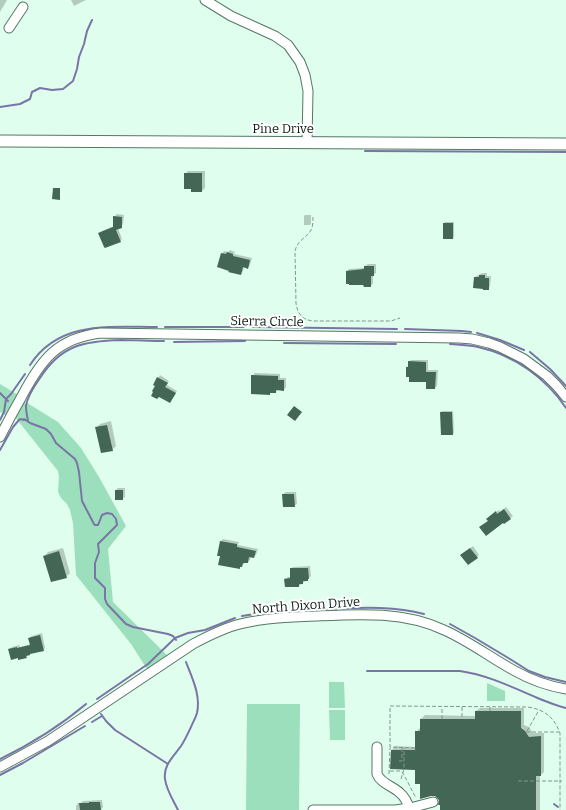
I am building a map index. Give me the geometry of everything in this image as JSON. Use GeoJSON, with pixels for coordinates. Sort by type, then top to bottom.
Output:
{"type":"FeatureCollection","features":[{"type":"Feature","properties":{"kind":"main road","name":"Pine Drive"},"geometry":{"type":"LineString","coordinates":[[0,141],[566,144]]}},
{"type":"Feature","properties":{"kind":"street"},"geometry":{"type":"LineString","coordinates":[[205,0],[231,16],[275,36],[288,45],[300,62],[306,75],[308,91],[306,143]]}},
{"type":"Feature","properties":{"kind":"street"},"geometry":{"type":"LineString","coordinates":[[9,28],[23,6]]}},
{"type":"Feature","properties":{"kind":"street","name":"Sierra Circle"},"geometry":{"type":"LineString","coordinates":[[0,437],[36,371],[49,355],[60,347],[82,336],[101,333],[472,339],[500,347],[524,359],[547,376],[566,397]]}},
{"type":"Feature","properties":{"kind":"street","name":"North Dixon Drive"},"geometry":{"type":"LineString","coordinates":[[0,767],[48,741],[193,644],[228,628],[264,619],[361,615],[391,616],[418,620],[450,633],[525,676],[566,689]]}},
{"type":"Feature","properties":{"kind":"street"},"geometry":{"type":"LineString","coordinates":[[376,746],[377,774],[379,778],[399,792],[405,799],[410,809]]}},
{"type":"Feature","properties":{"kind":"street"},"geometry":{"type":"LineString","coordinates":[[313,810],[395,810],[410,809],[430,803]]}},
{"type":"Feature","properties":{"kind":"path"},"geometry":{"type":"LineString","coordinates":[[313,217],[312,230],[299,242],[295,251],[296,303],[297,311],[300,315],[313,321],[391,321],[400,318]]}},
{"type":"Feature","properties":{"kind":"path"},"geometry":{"type":"LineString","coordinates":[[430,803],[426,801],[418,801],[403,773],[400,771],[389,772],[390,706],[527,707],[540,710],[547,714],[552,718],[559,732],[561,747],[560,810]]}},
{"type":"Feature","properties":{"kind":"path"},"geometry":{"type":"LineString","coordinates":[[442,706],[442,719]]}},
{"type":"Feature","properties":{"kind":"path"},"geometry":{"type":"LineString","coordinates":[[462,706],[462,719]]}},
{"type":"Feature","properties":{"kind":"path"},"geometry":{"type":"LineString","coordinates":[[477,706],[477,711]]}},
{"type":"Feature","properties":{"kind":"path"},"geometry":{"type":"LineString","coordinates":[[490,706],[490,711]]}},
{"type":"Feature","properties":{"kind":"path"},"geometry":{"type":"LineString","coordinates":[[540,710],[526,732],[559,732]]}},
{"type":"Feature","properties":{"kind":"path"},"geometry":{"type":"LineString","coordinates":[[390,748],[415,748]]}},
{"type":"Feature","properties":{"kind":"path"},"geometry":{"type":"LineString","coordinates":[[399,761],[402,760],[403,748]]}},
{"type":"Feature","properties":{"kind":"path"},"geometry":{"type":"LineString","coordinates":[[401,779],[403,773],[403,748]]}},
{"type":"Feature","properties":{"kind":"path"},"geometry":{"type":"LineString","coordinates":[[518,781],[562,781]]}},
{"type":"Feature","properties":{"kind":"green space"},"geometry":{"type":"Polygon","coordinates":[[[0,384],[18,395],[7,416],[0,412],[0,384]]]}},
{"type":"Feature","properties":{"kind":"green space"},"geometry":{"type":"Polygon","coordinates":[[[24,401],[58,422],[81,448],[126,526],[108,549],[113,602],[168,656],[147,669],[131,644],[76,575],[73,523],[70,510],[58,492],[58,471],[15,417],[24,401]]]}},
{"type":"Feature","properties":{"kind":"green space"},"geometry":{"type":"Polygon","coordinates":[[[329,682],[344,682],[345,708],[329,708],[329,682]]]}},
{"type":"Feature","properties":{"kind":"green space"},"geometry":{"type":"Polygon","coordinates":[[[487,683],[505,691],[505,701],[487,701],[487,683]]]}},
{"type":"Feature","properties":{"kind":"green space"},"geometry":{"type":"Polygon","coordinates":[[[247,704],[300,704],[299,810],[246,810],[247,704]]]}},
{"type":"Feature","properties":{"kind":"green space"},"geometry":{"type":"Polygon","coordinates":[[[329,710],[345,710],[345,740],[330,740],[329,710]]]}},
{"type":"Feature","properties":{"kind":"building"},"geometry":{"type":"Polygon","coordinates":[[[184,173],[202,173],[202,192],[191,192],[191,189],[184,189],[184,173]]]}},
{"type":"Feature","properties":{"kind":"building"},"geometry":{"type":"Polygon","coordinates":[[[53,188],[60,188],[60,200],[52,199],[53,188]]]}},
{"type":"Feature","properties":{"kind":"building"},"geometry":{"type":"Polygon","coordinates":[[[113,216],[122,217],[122,228],[116,230],[121,242],[105,248],[98,233],[113,227],[113,216]]]}},
{"type":"Feature","properties":{"kind":"building"},"geometry":{"type":"Polygon","coordinates":[[[443,223],[453,223],[453,239],[443,239],[443,223]]]}},
{"type":"Feature","properties":{"kind":"building"},"geometry":{"type":"Polygon","coordinates":[[[227,252],[233,254],[233,256],[250,260],[248,269],[243,267],[241,275],[228,272],[229,271],[217,267],[221,253],[226,254],[227,252]]]}},
{"type":"Feature","properties":{"kind":"building"},"geometry":{"type":"Polygon","coordinates":[[[364,266],[374,266],[374,276],[371,276],[371,287],[346,284],[346,271],[364,269],[364,266]]]}},
{"type":"Feature","properties":{"kind":"building"},"geometry":{"type":"Polygon","coordinates":[[[479,275],[485,275],[485,278],[489,278],[489,290],[473,288],[474,277],[479,277],[479,275]]]}},
{"type":"Feature","properties":{"kind":"building"},"geometry":{"type":"Polygon","coordinates":[[[408,361],[426,362],[426,372],[436,372],[435,389],[426,389],[426,382],[409,382],[409,377],[406,377],[406,367],[408,367],[408,361]]]}},
{"type":"Feature","properties":{"kind":"building"},"geometry":{"type":"Polygon","coordinates":[[[251,375],[278,376],[278,380],[284,380],[284,391],[276,390],[276,393],[270,393],[270,395],[251,394],[251,375]]]}},
{"type":"Feature","properties":{"kind":"building"},"geometry":{"type":"Polygon","coordinates":[[[157,377],[168,383],[165,387],[176,393],[170,403],[159,397],[157,399],[151,396],[155,386],[153,385],[157,377]]]}},
{"type":"Feature","properties":{"kind":"building"},"geometry":{"type":"Polygon","coordinates":[[[294,406],[302,412],[295,421],[287,415],[294,406]]]}},
{"type":"Feature","properties":{"kind":"building"},"geometry":{"type":"Polygon","coordinates":[[[440,412],[452,412],[453,435],[441,435],[440,412]]]}},
{"type":"Feature","properties":{"kind":"building"},"geometry":{"type":"Polygon","coordinates":[[[107,425],[113,451],[101,453],[95,427],[107,425]]]}},
{"type":"Feature","properties":{"kind":"building"},"geometry":{"type":"Polygon","coordinates":[[[115,490],[123,490],[123,500],[115,500],[115,490]]]}},
{"type":"Feature","properties":{"kind":"building"},"geometry":{"type":"Polygon","coordinates":[[[282,494],[294,494],[295,507],[283,507],[282,494]]]}},
{"type":"Feature","properties":{"kind":"building"},"geometry":{"type":"Polygon","coordinates":[[[504,509],[511,519],[486,536],[479,527],[488,521],[486,519],[496,511],[497,514],[504,509]]]}},
{"type":"Feature","properties":{"kind":"building"},"geometry":{"type":"Polygon","coordinates":[[[220,541],[237,544],[237,547],[256,551],[254,558],[249,557],[248,563],[243,563],[240,569],[218,565],[220,556],[217,556],[220,541]]]}},
{"type":"Feature","properties":{"kind":"building"},"geometry":{"type":"Polygon","coordinates":[[[470,548],[478,558],[468,565],[460,555],[470,548]]]}},
{"type":"Feature","properties":{"kind":"building"},"geometry":{"type":"Polygon","coordinates":[[[59,551],[67,578],[51,582],[43,556],[59,551]]]}},
{"type":"Feature","properties":{"kind":"building"},"geometry":{"type":"Polygon","coordinates":[[[290,568],[308,568],[308,581],[303,581],[303,584],[299,584],[299,587],[285,587],[284,579],[290,578],[290,568]]]}},
{"type":"Feature","properties":{"kind":"building"},"geometry":{"type":"Polygon","coordinates":[[[40,635],[44,651],[30,654],[26,656],[27,658],[11,660],[8,649],[30,645],[28,638],[40,635]]]}},
{"type":"Feature","properties":{"kind":"building"},"geometry":{"type":"Polygon","coordinates":[[[475,711],[521,711],[521,728],[529,737],[541,736],[541,776],[536,776],[536,810],[440,810],[440,805],[438,805],[439,800],[435,796],[420,799],[420,784],[415,784],[415,770],[390,769],[391,750],[415,750],[415,731],[420,731],[420,719],[475,719],[475,711]]]}},
{"type":"Feature","properties":{"kind":"building"},"geometry":{"type":"Polygon","coordinates":[[[100,802],[101,810],[80,810],[79,803],[100,802]]]}},
{"type":"Feature","properties":{"kind":"waterway"},"geometry":{"type":"LineString","coordinates":[[0,107],[20,104],[30,99],[32,92],[40,88],[52,90],[63,89],[73,81],[87,31],[92,20]]}},
{"type":"Feature","properties":{"kind":"waterway"},"geometry":{"type":"LineString","coordinates":[[365,151],[566,152]]}},
{"type":"Feature","properties":{"kind":"waterway"},"geometry":{"type":"LineString","coordinates":[[30,365],[42,350],[56,340],[71,333],[104,327],[157,327]]}},
{"type":"Feature","properties":{"kind":"waterway"},"geometry":{"type":"LineString","coordinates":[[165,327],[244,327]]}},
{"type":"Feature","properties":{"kind":"waterway"},"geometry":{"type":"LineString","coordinates":[[253,327],[397,329]]}},
{"type":"Feature","properties":{"kind":"waterway"},"geometry":{"type":"LineString","coordinates":[[405,329],[471,332]]}},
{"type":"Feature","properties":{"kind":"waterway"},"geometry":{"type":"LineString","coordinates":[[477,333],[500,340],[524,350]]}},
{"type":"Feature","properties":{"kind":"waterway"},"geometry":{"type":"LineString","coordinates":[[28,421],[26,412],[28,399],[48,367],[56,358],[65,352],[74,347],[96,342],[121,340],[164,341]]}},
{"type":"Feature","properties":{"kind":"waterway"},"geometry":{"type":"LineString","coordinates":[[174,342],[245,341]]}},
{"type":"Feature","properties":{"kind":"waterway"},"geometry":{"type":"LineString","coordinates":[[284,343],[396,344]]}},
{"type":"Feature","properties":{"kind":"waterway"},"geometry":{"type":"LineString","coordinates":[[450,344],[478,347],[516,362],[528,369],[549,387],[566,408]]}},
{"type":"Feature","properties":{"kind":"waterway"},"geometry":{"type":"LineString","coordinates":[[530,352],[550,369],[566,386]]}},
{"type":"Feature","properties":{"kind":"waterway"},"geometry":{"type":"LineString","coordinates":[[0,420],[4,412],[6,399],[25,374]]}},
{"type":"Feature","properties":{"kind":"waterway"},"geometry":{"type":"LineString","coordinates":[[0,393],[8,401]]}},
{"type":"Feature","properties":{"kind":"waterway"},"geometry":{"type":"LineString","coordinates":[[0,450],[13,427],[20,419],[24,420]]}},
{"type":"Feature","properties":{"kind":"waterway"},"geometry":{"type":"LineString","coordinates":[[24,419],[46,429],[56,443],[75,459],[79,472],[82,501],[94,524],[98,525],[102,515],[107,513],[112,514],[116,519],[117,525],[98,544],[99,552],[95,563],[95,578],[105,588],[105,599],[107,604],[126,624],[133,627],[168,634],[173,636],[176,640]]}},
{"type":"Feature","properties":{"kind":"waterway"},"geometry":{"type":"LineString","coordinates":[[321,609],[386,608],[424,614]]}},
{"type":"Feature","properties":{"kind":"waterway"},"geometry":{"type":"LineString","coordinates":[[296,610],[311,609]]}},
{"type":"Feature","properties":{"kind":"waterway"},"geometry":{"type":"LineString","coordinates":[[242,616],[286,611]]}},
{"type":"Feature","properties":{"kind":"waterway"},"geometry":{"type":"LineString","coordinates":[[97,699],[148,664],[175,638],[188,633],[205,630],[235,618]]}},
{"type":"Feature","properties":{"kind":"waterway"},"geometry":{"type":"LineString","coordinates":[[450,624],[529,671],[566,682]]}},
{"type":"Feature","properties":{"kind":"waterway"},"geometry":{"type":"LineString","coordinates":[[178,810],[167,787],[165,774],[167,765],[184,741],[197,713],[197,693],[186,662]]}},
{"type":"Feature","properties":{"kind":"waterway"},"geometry":{"type":"LineString","coordinates":[[367,671],[460,671],[501,682],[540,699],[566,708]]}},
{"type":"Feature","properties":{"kind":"waterway"},"geometry":{"type":"LineString","coordinates":[[0,759],[45,734],[86,704]]}},
{"type":"Feature","properties":{"kind":"waterway"},"geometry":{"type":"LineString","coordinates":[[101,714],[115,730],[168,764]]}},
{"type":"Feature","properties":{"kind":"waterway"},"geometry":{"type":"LineString","coordinates":[[92,722],[102,716]]}},
{"type":"Feature","properties":{"kind":"waterway"},"geometry":{"type":"LineString","coordinates":[[0,775],[85,726]]}},
{"type":"Feature","properties":{"kind":"waterway"},"geometry":{"type":"LineString","coordinates":[[554,804],[558,807]]}}]}
